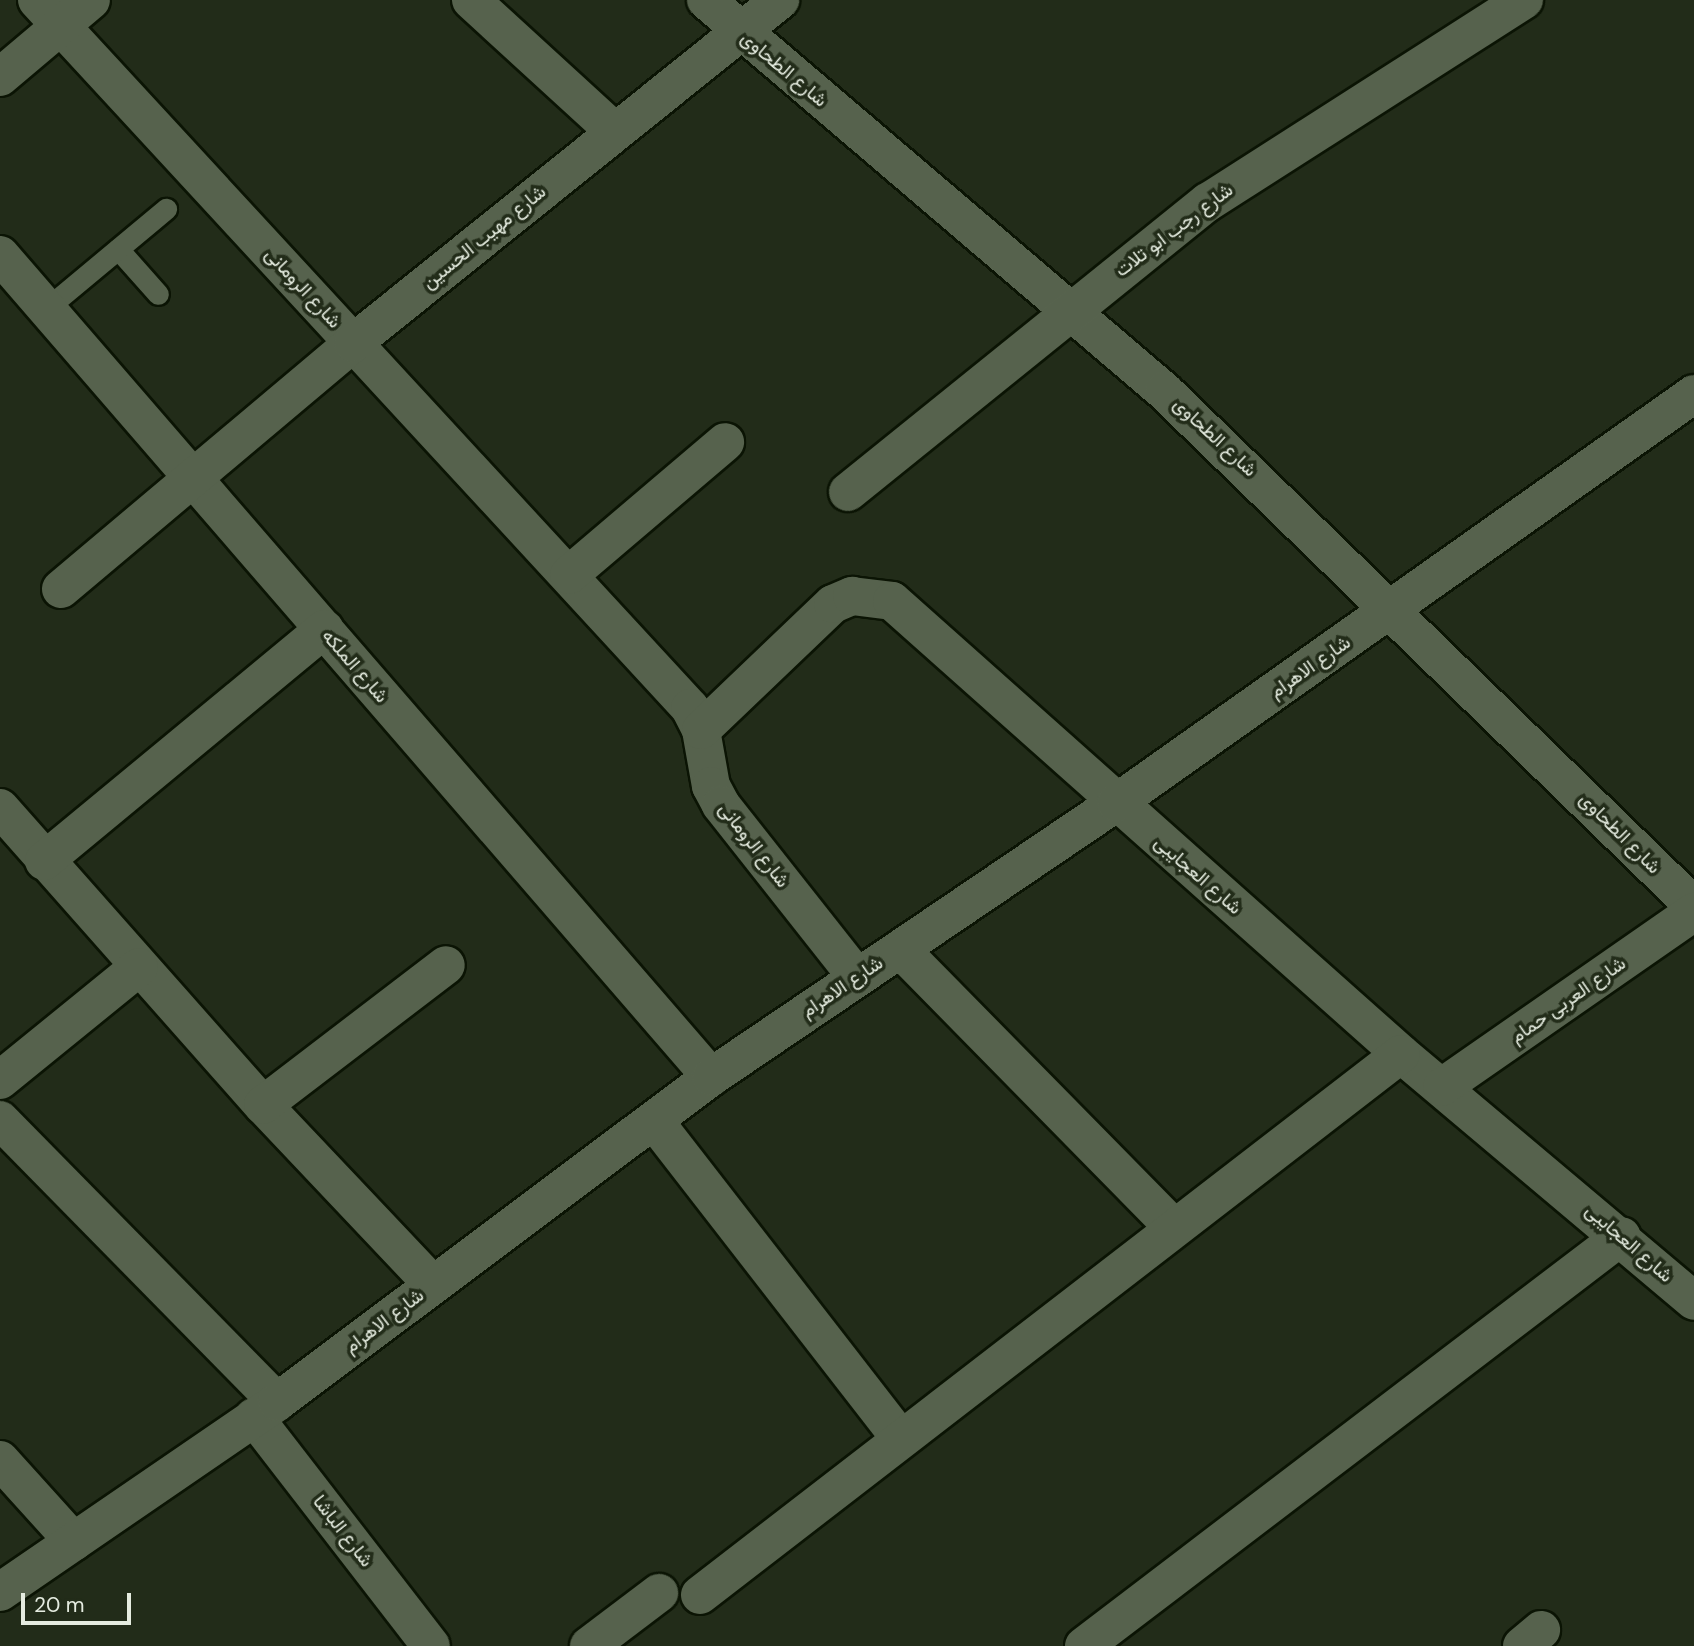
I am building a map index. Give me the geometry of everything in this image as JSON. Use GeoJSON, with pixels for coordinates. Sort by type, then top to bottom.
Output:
{"type":"FeatureCollection","features":[{"type":"Feature","properties":{"kind":"street"},"geometry":{"type":"LineString","coordinates":[[0,77],[49,13],[91,0]]}},
{"type":"Feature","properties":{"kind":"street"},"geometry":{"type":"LineString","coordinates":[[471,0],[614,131]]}},
{"type":"Feature","properties":{"kind":"street","name":"شارع الطحاوى"},"geometry":{"type":"LineString","coordinates":[[706,0],[739,32],[1070,309],[1264,483],[1694,906]]}},
{"type":"Feature","properties":{"kind":"street","name":"شارع مهيب الحسين"},"geometry":{"type":"LineString","coordinates":[[61,589],[354,343],[780,0]]}},
{"type":"Feature","properties":{"kind":"street","name":"شارع رجب ابو تلات"},"geometry":{"type":"LineString","coordinates":[[848,492],[1070,309],[1208,202],[1524,0]]}},
{"type":"Feature","properties":{"kind":"street","name":"شارع الرومانى"},"geometry":{"type":"LineString","coordinates":[[49,13],[673,688],[701,730],[711,786],[721,805],[856,976]]}},
{"type":"Feature","properties":{"kind":"street","name":"شارع الملكه"},"geometry":{"type":"LineString","coordinates":[[0,254],[711,1077]]}},
{"type":"Feature","properties":{"kind":"street","name":"شارع الاهرام"},"geometry":{"type":"LineString","coordinates":[[0,1592],[266,1409],[655,1122],[711,1077],[856,976],[1116,803],[1694,394]]}},
{"type":"Feature","properties":{"kind":"street"},"geometry":{"type":"LineString","coordinates":[[569,575],[725,442]]}},
{"type":"Feature","properties":{"kind":"street","name":"شارع العجايبى"},"geometry":{"type":"LineString","coordinates":[[701,730],[833,604],[873,595],[909,614],[1116,803],[1401,1054],[1622,1236],[1694,1301]]}},
{"type":"Feature","properties":{"kind":"street"},"geometry":{"type":"LineString","coordinates":[[44,861],[324,629]]}},
{"type":"Feature","properties":{"kind":"street"},"geometry":{"type":"LineString","coordinates":[[0,808],[44,861],[264,1105],[432,1284]]}},
{"type":"Feature","properties":{"kind":"street","name":"شارع العربى حمام"},"geometry":{"type":"LineString","coordinates":[[1442,1087],[1694,912]]}},
{"type":"Feature","properties":{"kind":"street"},"geometry":{"type":"LineString","coordinates":[[900,949],[1174,1228]]}},
{"type":"Feature","properties":{"kind":"street"},"geometry":{"type":"LineString","coordinates":[[264,1105],[446,965]]}},
{"type":"Feature","properties":{"kind":"street"},"geometry":{"type":"LineString","coordinates":[[0,1080],[139,967]]}},
{"type":"Feature","properties":{"kind":"street"},"geometry":{"type":"LineString","coordinates":[[700,1595],[1401,1054]]}},
{"type":"Feature","properties":{"kind":"street","name":"شارع الباشا"},"geometry":{"type":"LineString","coordinates":[[0,1120],[266,1409],[431,1646]]}},
{"type":"Feature","properties":{"kind":"street"},"geometry":{"type":"LineString","coordinates":[[655,1122],[901,1439]]}},
{"type":"Feature","properties":{"kind":"street"},"geometry":{"type":"LineString","coordinates":[[1084,1646],[1622,1236]]}},
{"type":"Feature","properties":{"kind":"street"},"geometry":{"type":"LineString","coordinates":[[0,1460],[74,1542]]}},
{"type":"Feature","properties":{"kind":"street"},"geometry":{"type":"LineString","coordinates":[[589,1646],[659,1593]]}},
{"type":"Feature","properties":{"kind":"lane"},"geometry":{"type":"LineString","coordinates":[[47,309],[166,209]]}},
{"type":"Feature","properties":{"kind":"lane"},"geometry":{"type":"LineString","coordinates":[[118,249],[158,295]]}}]}
